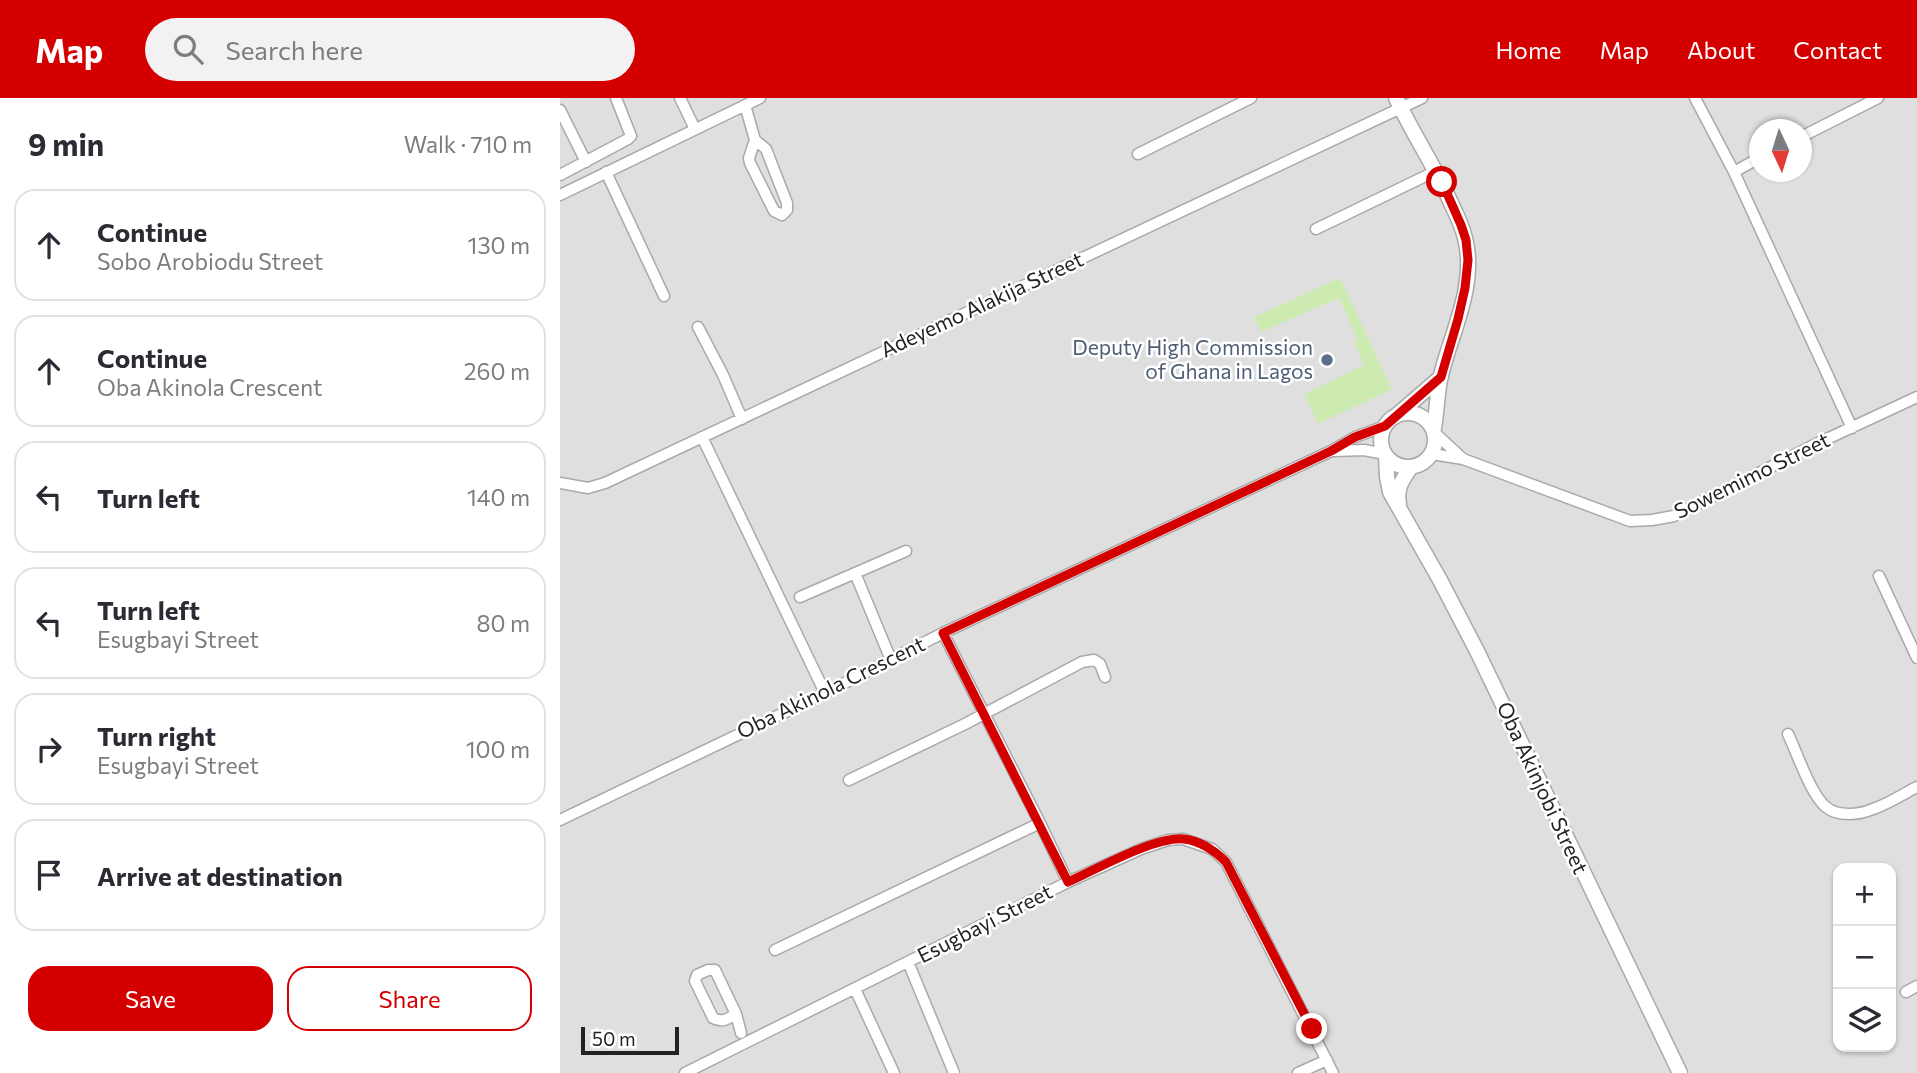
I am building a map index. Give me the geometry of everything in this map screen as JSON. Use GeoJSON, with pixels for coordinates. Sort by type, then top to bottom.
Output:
{"type":"FeatureCollection","features":[{"type":"Feature","properties":{"kind":"street"},"geometry":{"type":"LineString","coordinates":[[560,175],[631,136],[615,98]]}},
{"type":"Feature","properties":{"kind":"street"},"geometry":{"type":"LineString","coordinates":[[680,98],[695,129]]}},
{"type":"Feature","properties":{"kind":"street"},"geometry":{"type":"LineString","coordinates":[[560,195],[760,98]]}},
{"type":"Feature","properties":{"kind":"street"},"geometry":{"type":"LineString","coordinates":[[1138,154],[1251,98]]}},
{"type":"Feature","properties":{"kind":"street","name":"Adeyemo Alakija Street"},"geometry":{"type":"LineString","coordinates":[[560,483],[588,488],[605,483],[1102,248],[1399,103],[1422,98]]}},
{"type":"Feature","properties":{"kind":"street"},"geometry":{"type":"LineString","coordinates":[[1695,98],[1734,172],[1852,429]]}},
{"type":"Feature","properties":{"kind":"street"},"geometry":{"type":"LineString","coordinates":[[1812,131],[1878,98]]}},
{"type":"Feature","properties":{"kind":"street"},"geometry":{"type":"LineString","coordinates":[[1399,103],[1436,171],[1461,225],[1468,260],[1463,298],[1441,377],[1435,446],[1432,454],[1419,465],[1402,467],[1393,463],[1386,455],[1381,439],[1390,421],[1441,377]]}},
{"type":"Feature","properties":{"kind":"street"},"geometry":{"type":"LineString","coordinates":[[745,105],[755,140],[750,163],[775,211],[785,214],[788,203],[766,149],[755,140]]}},
{"type":"Feature","properties":{"kind":"street"},"geometry":{"type":"LineString","coordinates":[[560,110],[586,162]]}},
{"type":"Feature","properties":{"kind":"street"},"geometry":{"type":"LineString","coordinates":[[1734,172],[1749,164]]}},
{"type":"Feature","properties":{"kind":"street"},"geometry":{"type":"LineString","coordinates":[[1316,229],[1436,171]]}},
{"type":"Feature","properties":{"kind":"street"},"geometry":{"type":"LineString","coordinates":[[606,172],[664,296]]}},
{"type":"Feature","properties":{"kind":"street"},"geometry":{"type":"LineString","coordinates":[[698,327],[743,419]]}},
{"type":"Feature","properties":{"kind":"street","name":"Sowemimo Street"},"geometry":{"type":"LineString","coordinates":[[1432,454],[1463,459],[1630,521],[1653,520],[1674,516],[1816,444],[1917,397]]}},
{"type":"Feature","properties":{"kind":"street"},"geometry":{"type":"LineString","coordinates":[[1390,421],[1403,413],[1420,415],[1435,431]]}},
{"type":"Feature","properties":{"kind":"street","name":"Oba Akinola Crescent"},"geometry":{"type":"LineString","coordinates":[[560,820],[825,693],[943,633],[1390,421]]}},
{"type":"Feature","properties":{"kind":"street","name":"Sowemimo Street"},"geometry":{"type":"LineString","coordinates":[[1435,431],[1463,459]]}},
{"type":"Feature","properties":{"kind":"street"},"geometry":{"type":"LineString","coordinates":[[702,437],[825,693]]}},
{"type":"Feature","properties":{"kind":"street","name":"Oba Akinola Crescent"},"geometry":{"type":"LineString","coordinates":[[1331,451],[1364,450],[1386,455]]}},
{"type":"Feature","properties":{"kind":"street","name":"Oba Akinjobi Street"},"geometry":{"type":"LineString","coordinates":[[1386,455],[1390,492],[1478,651],[1680,1073]]}},
{"type":"Feature","properties":{"kind":"street"},"geometry":{"type":"LineString","coordinates":[[1399,505],[1399,486],[1411,467]]}},
{"type":"Feature","properties":{"kind":"street"},"geometry":{"type":"LineString","coordinates":[[800,597],[906,551]]}},
{"type":"Feature","properties":{"kind":"street"},"geometry":{"type":"LineString","coordinates":[[855,573],[891,660]]}},
{"type":"Feature","properties":{"kind":"street"},"geometry":{"type":"LineString","coordinates":[[1879,576],[1917,658]]}},
{"type":"Feature","properties":{"kind":"street"},"geometry":{"type":"LineString","coordinates":[[943,633],[1068,882]]}},
{"type":"Feature","properties":{"kind":"street"},"geometry":{"type":"LineString","coordinates":[[849,780],[1082,662],[1094,660],[1100,664],[1105,677]]}},
{"type":"Feature","properties":{"kind":"street"},"geometry":{"type":"LineString","coordinates":[[1788,734],[1816,795],[1827,808],[1857,814],[1874,809],[1917,787]]}},
{"type":"Feature","properties":{"kind":"street"},"geometry":{"type":"LineString","coordinates":[[775,950],[1040,823]]}},
{"type":"Feature","properties":{"kind":"street","name":"Esugbayi Street"},"geometry":{"type":"LineString","coordinates":[[685,1073],[1068,882],[1141,849],[1168,840],[1183,839],[1212,849],[1226,862],[1333,1073]]}},
{"type":"Feature","properties":{"kind":"street"},"geometry":{"type":"LineString","coordinates":[[908,962],[954,1073]]}},
{"type":"Feature","properties":{"kind":"street"},"geometry":{"type":"LineString","coordinates":[[736,1014],[722,1021],[713,1018],[695,981],[697,975],[715,970],[736,1014],[741,1033]]}},
{"type":"Feature","properties":{"kind":"street"},"geometry":{"type":"LineString","coordinates":[[855,989],[894,1073]]}},
{"type":"Feature","properties":{"kind":"street"},"geometry":{"type":"LineString","coordinates":[[1298,1073],[1327,1060]]}},
{"type":"Feature","properties":{"kind":"shaded area"},"geometry":{"type":"Polygon","coordinates":[[[560,98],[1917,98],[1917,1073],[560,1073],[560,98]]]}},
{"type":"Feature","properties":{"kind":"green space"},"geometry":{"type":"Polygon","coordinates":[[[1340,278],[1392,389],[1318,424],[1304,394],[1364,365],[1354,342],[1358,340],[1339,298],[1261,332],[1254,317],[1340,278]]]}},
{"type":"Feature","properties":{"kind":"place","name":"Deputy High Commission of Ghana in Lagos"},"geometry":{"type":"Point","coordinates":[1327,360]}},
{"type":"Feature","properties":{"kind":"route"},"geometry":{"type":"LineString","coordinates":[[1312,1029],[1226,862],[1212,849],[1183,839],[1168,840],[1141,849],[1068,882],[943,633],[1331,451],[1355,437],[1385,426],[1441,377],[1458,319],[1468,260],[1461,225],[1442,182]]}}]}
